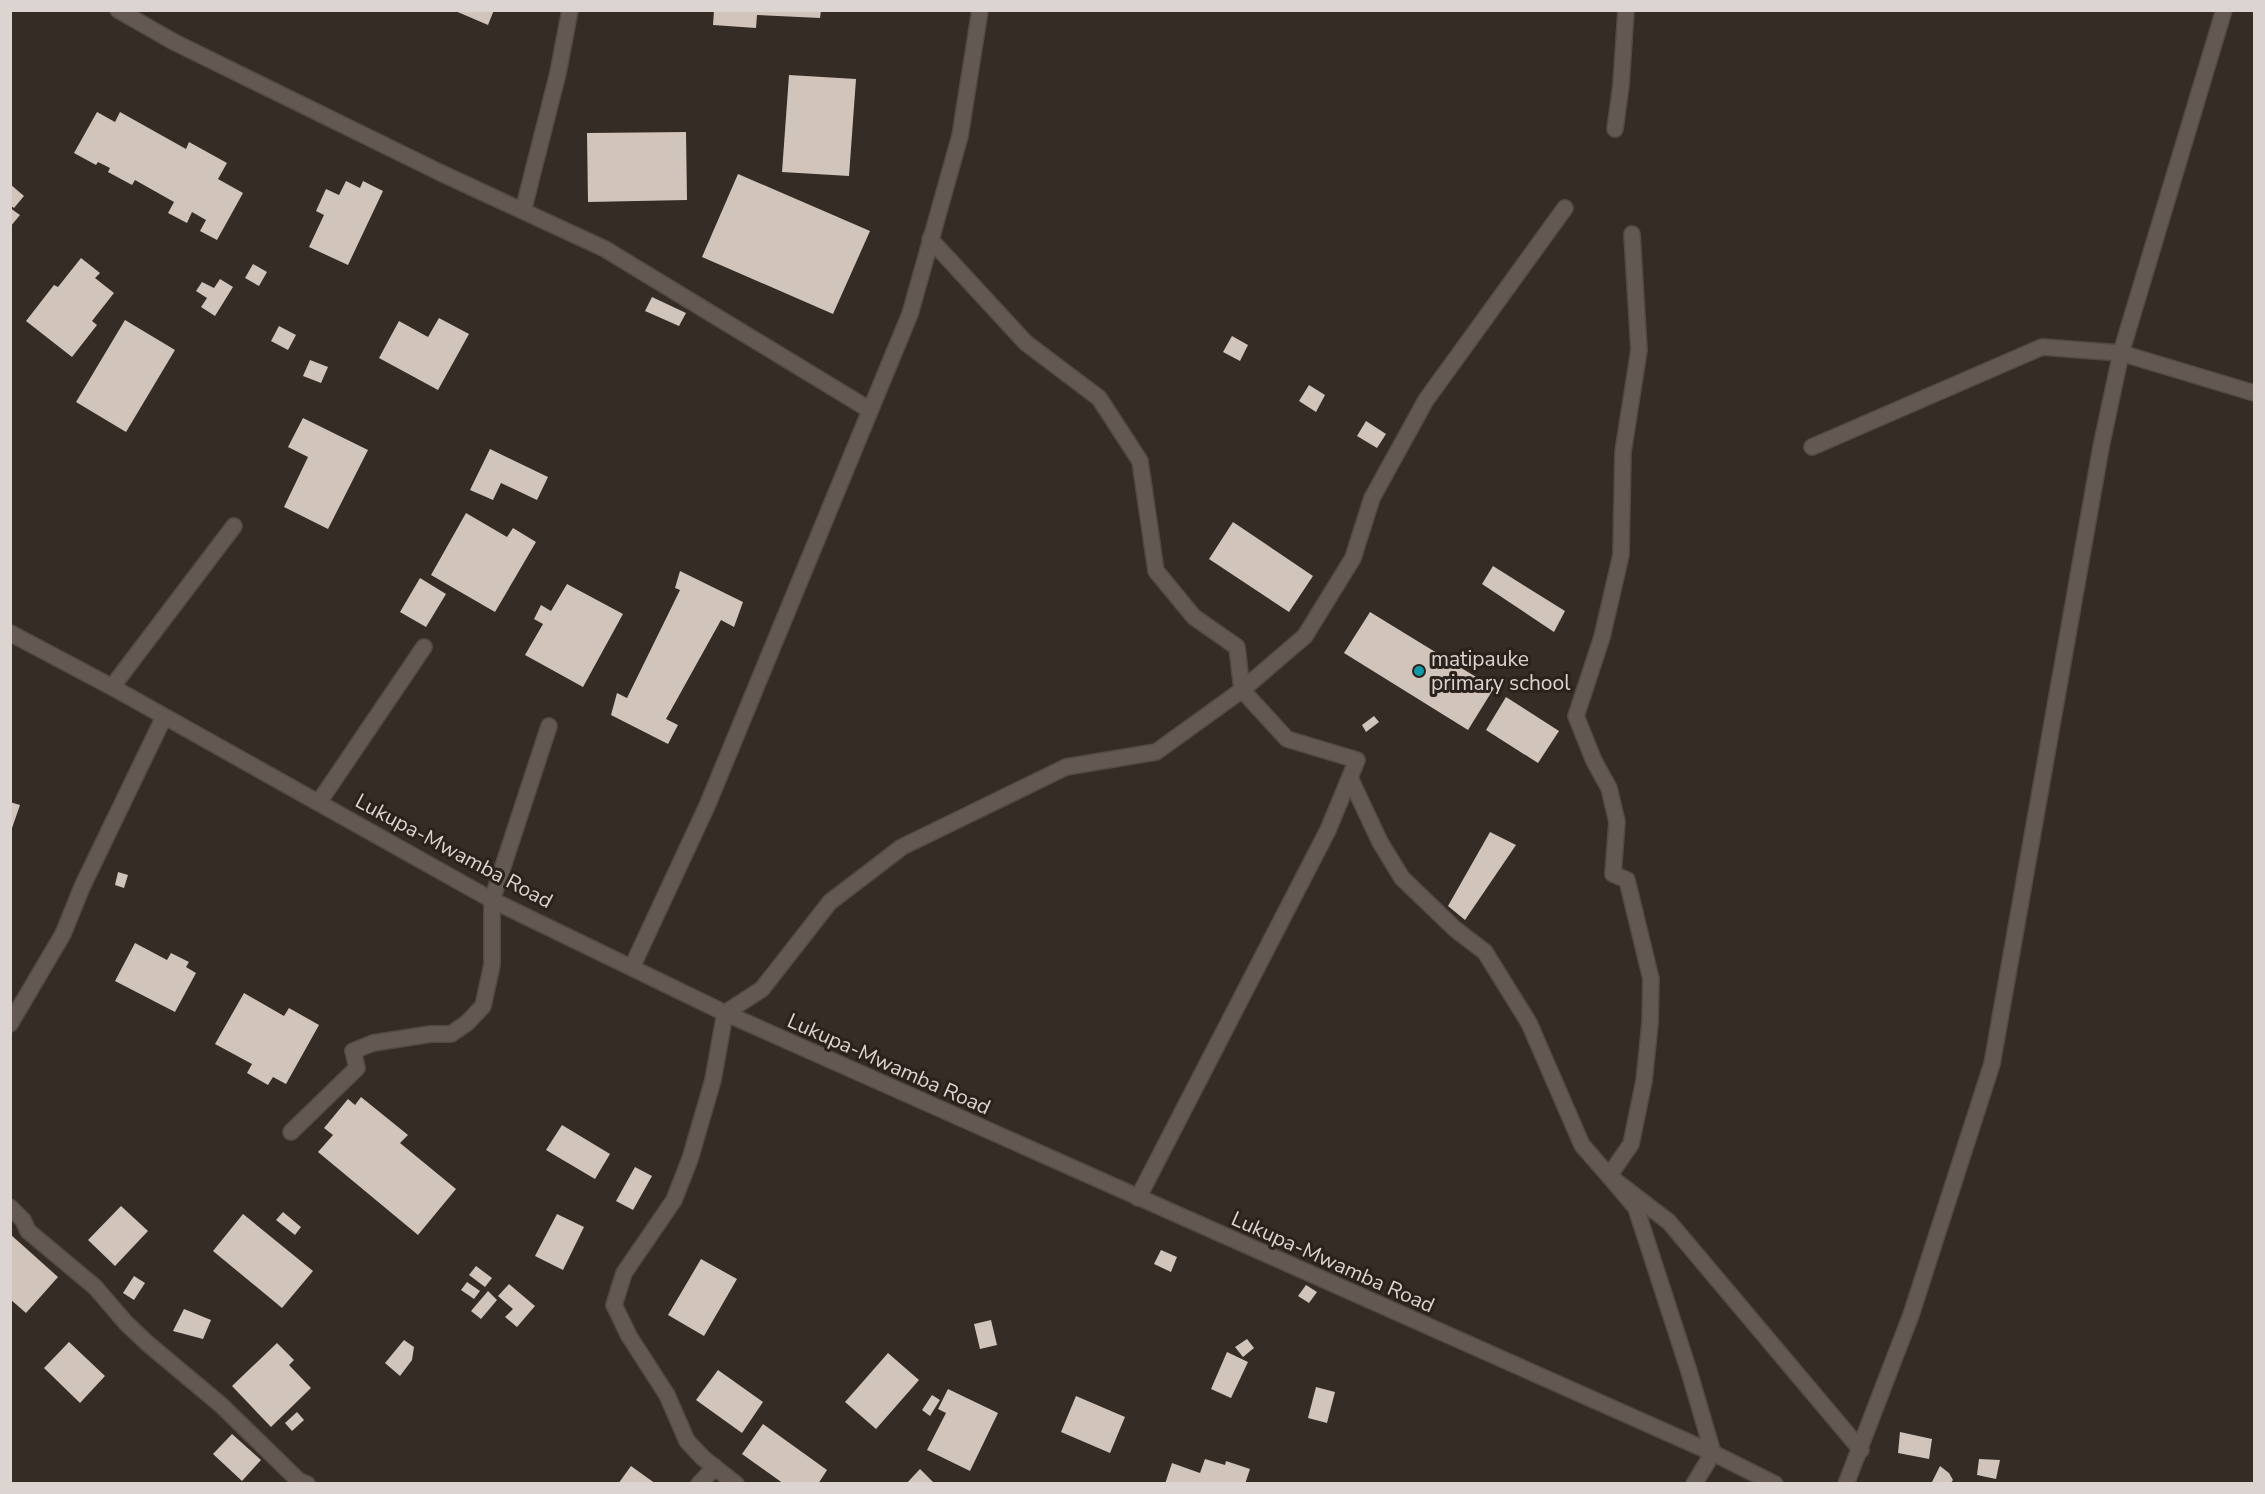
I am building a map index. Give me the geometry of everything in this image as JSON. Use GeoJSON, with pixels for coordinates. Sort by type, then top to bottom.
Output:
{"type":"FeatureCollection","features":[{"type":"Feature","properties":{"kind":"street"},"geometry":{"type":"LineString","coordinates":[[118,10],[174,42],[605,249],[870,410]]}},
{"type":"Feature","properties":{"kind":"street"},"geometry":{"type":"LineString","coordinates":[[523,211],[558,73],[570,10]]}},
{"type":"Feature","properties":{"kind":"street"},"geometry":{"type":"LineString","coordinates":[[632,966],[707,806],[910,314],[960,136],[980,10]]}},
{"type":"Feature","properties":{"kind":"street"},"geometry":{"type":"LineString","coordinates":[[1615,129],[1621,85],[1626,10]]}},
{"type":"Feature","properties":{"kind":"street"},"geometry":{"type":"LineString","coordinates":[[1846,1484],[1911,1315],[1992,1064],[2101,447],[2121,353],[2224,10]]}},
{"type":"Feature","properties":{"kind":"street"},"geometry":{"type":"LineString","coordinates":[[736,1484],[687,1441],[668,1395],[629,1336],[614,1305],[624,1273],[674,1200],[690,1159],[713,1080],[725,1013],[762,989],[830,902],[902,847],[1066,767],[1156,752],[1242,690],[1305,636],[1353,558],[1372,498],[1426,400],[1565,208]]}},
{"type":"Feature","properties":{"kind":"street"},"geometry":{"type":"LineString","coordinates":[[1609,1176],[1631,1144],[1644,1081],[1650,1023],[1651,979],[1627,880],[1613,874],[1617,822],[1609,788],[1594,761],[1576,716],[1602,637],[1621,555],[1623,452],[1639,350],[1632,234]]}},
{"type":"Feature","properties":{"kind":"street"},"geometry":{"type":"LineString","coordinates":[[930,240],[1026,343],[1099,398],[1140,461],[1156,571],[1194,617],[1237,646],[1242,690],[1287,739],[1357,760],[1328,830],[1138,1198]]}},
{"type":"Feature","properties":{"kind":"street"},"geometry":{"type":"LineString","coordinates":[[1812,447],[2042,347],[2121,353],[2254,393]]}},
{"type":"Feature","properties":{"kind":"street"},"geometry":{"type":"LineString","coordinates":[[112,687],[234,526]]}},
{"type":"Feature","properties":{"kind":"street","name":"Lukupa-Mwamba Road"},"geometry":{"type":"LineString","coordinates":[[10,633],[112,687],[492,900],[725,1013],[1713,1453],[1775,1484]]}},
{"type":"Feature","properties":{"kind":"street"},"geometry":{"type":"LineString","coordinates":[[319,802],[424,647]]}},
{"type":"Feature","properties":{"kind":"street"},"geometry":{"type":"LineString","coordinates":[[10,1024],[63,934],[82,887],[164,717]]}},
{"type":"Feature","properties":{"kind":"street"},"geometry":{"type":"LineString","coordinates":[[291,1132],[357,1068],[353,1051],[373,1043],[451,1034],[468,1023],[483,1006],[492,965],[492,900],[549,726]]}},
{"type":"Feature","properties":{"kind":"street"},"geometry":{"type":"LineString","coordinates":[[1350,778],[1380,842],[1402,878],[1455,929],[1485,952],[1529,1023],[1582,1145],[1636,1208],[1713,1453],[1694,1484]]}},
{"type":"Feature","properties":{"kind":"street"},"geometry":{"type":"LineString","coordinates":[[1609,1176],[1669,1222],[1861,1450]]}},
{"type":"Feature","properties":{"kind":"street"},"geometry":{"type":"LineString","coordinates":[[10,1207],[23,1220],[28,1231],[95,1287],[147,1343],[221,1405],[290,1474],[307,1484]]}},
{"type":"Feature","properties":{"kind":"street"},"geometry":{"type":"LineString","coordinates":[[699,1484],[715,1467]]}},
{"type":"Feature","properties":{"kind":"building"},"geometry":{"type":"Polygon","coordinates":[[[453,10],[494,10],[488,25],[453,10]]]}},
{"type":"Feature","properties":{"kind":"building"},"geometry":{"type":"Polygon","coordinates":[[[714,10],[821,10],[820,18],[757,15],[756,28],[713,25],[714,10]]]}},
{"type":"Feature","properties":{"kind":"building"},"geometry":{"type":"Polygon","coordinates":[[[789,75],[856,79],[849,176],[782,172],[789,75]]]}},
{"type":"Feature","properties":{"kind":"building"},"geometry":{"type":"Polygon","coordinates":[[[97,112],[115,122],[120,112],[186,149],[189,142],[227,163],[218,179],[243,193],[217,240],[200,231],[206,220],[192,212],[187,223],[168,213],[174,202],[135,180],[132,185],[108,172],[110,168],[98,162],[96,165],[74,153],[97,112]]]}},
{"type":"Feature","properties":{"kind":"building"},"geometry":{"type":"Polygon","coordinates":[[[686,132],[687,200],[588,202],[587,133],[686,132]]]}},
{"type":"Feature","properties":{"kind":"building"},"geometry":{"type":"Polygon","coordinates":[[[738,174],[870,231],[833,314],[702,257],[738,174]]]}},
{"type":"Feature","properties":{"kind":"building"},"geometry":{"type":"Polygon","coordinates":[[[346,181],[360,188],[363,181],[383,191],[348,265],[309,247],[324,215],[316,211],[326,189],[339,195],[346,181]]]}},
{"type":"Feature","properties":{"kind":"building"},"geometry":{"type":"Polygon","coordinates":[[[10,184],[24,196],[14,208],[10,205],[10,184]]]}},
{"type":"Feature","properties":{"kind":"building"},"geometry":{"type":"Polygon","coordinates":[[[10,208],[20,215],[10,227],[10,208]]]}},
{"type":"Feature","properties":{"kind":"building"},"geometry":{"type":"Polygon","coordinates":[[[81,258],[100,273],[95,278],[114,293],[92,321],[97,325],[72,357],[26,321],[54,285],[58,287],[81,258]]]}},
{"type":"Feature","properties":{"kind":"building"},"geometry":{"type":"Polygon","coordinates":[[[253,264],[267,272],[259,286],[245,278],[253,264]]]}},
{"type":"Feature","properties":{"kind":"building"},"geometry":{"type":"Polygon","coordinates":[[[220,279],[233,287],[215,316],[201,307],[207,298],[196,291],[202,282],[214,288],[220,279]]]}},
{"type":"Feature","properties":{"kind":"building"},"geometry":{"type":"Polygon","coordinates":[[[652,297],[686,313],[679,326],[645,311],[652,297]]]}},
{"type":"Feature","properties":{"kind":"building"},"geometry":{"type":"Polygon","coordinates":[[[439,318],[469,334],[438,390],[379,358],[399,321],[428,337],[439,318]]]}},
{"type":"Feature","properties":{"kind":"building"},"geometry":{"type":"Polygon","coordinates":[[[125,320],[175,350],[126,432],[76,402],[125,320]]]}},
{"type":"Feature","properties":{"kind":"building"},"geometry":{"type":"Polygon","coordinates":[[[279,326],[296,335],[288,350],[271,341],[279,326]]]}},
{"type":"Feature","properties":{"kind":"building"},"geometry":{"type":"Polygon","coordinates":[[[1232,336],[1248,345],[1240,361],[1223,352],[1232,336]]]}},
{"type":"Feature","properties":{"kind":"building"},"geometry":{"type":"Polygon","coordinates":[[[310,360],[328,367],[321,383],[303,376],[310,360]]]}},
{"type":"Feature","properties":{"kind":"building"},"geometry":{"type":"Polygon","coordinates":[[[1309,385],[1325,395],[1316,412],[1299,401],[1309,385]]]}},
{"type":"Feature","properties":{"kind":"building"},"geometry":{"type":"Polygon","coordinates":[[[303,418],[368,450],[328,529],[284,507],[308,457],[288,447],[303,418]]]}},
{"type":"Feature","properties":{"kind":"building"},"geometry":{"type":"Polygon","coordinates":[[[1366,421],[1386,434],[1377,448],[1357,436],[1366,421]]]}},
{"type":"Feature","properties":{"kind":"building"},"geometry":{"type":"Polygon","coordinates":[[[490,449],[548,477],[537,500],[501,483],[493,500],[470,490],[490,449]]]}},
{"type":"Feature","properties":{"kind":"building"},"geometry":{"type":"Polygon","coordinates":[[[466,513],[507,537],[513,528],[536,542],[495,612],[431,575],[466,513]]]}},
{"type":"Feature","properties":{"kind":"building"},"geometry":{"type":"Polygon","coordinates":[[[1233,522],[1313,576],[1289,612],[1209,559],[1233,522]]]}},
{"type":"Feature","properties":{"kind":"building"},"geometry":{"type":"Polygon","coordinates":[[[1493,566],[1565,611],[1554,632],[1482,584],[1493,566]]]}},
{"type":"Feature","properties":{"kind":"building"},"geometry":{"type":"Polygon","coordinates":[[[680,571],[743,602],[734,627],[721,620],[666,719],[678,725],[668,744],[611,715],[617,693],[627,698],[680,590],[675,588],[680,571]]]}},
{"type":"Feature","properties":{"kind":"building"},"geometry":{"type":"Polygon","coordinates":[[[420,578],[446,594],[426,627],[400,612],[420,578]]]}},
{"type":"Feature","properties":{"kind":"building"},"geometry":{"type":"Polygon","coordinates":[[[567,584],[623,614],[583,687],[525,655],[543,624],[534,619],[541,605],[551,611],[567,584]]]}},
{"type":"Feature","properties":{"kind":"building","name":"matipauke primary school"},"geometry":{"type":"Polygon","coordinates":[[[1370,612],[1494,688],[1468,730],[1344,653],[1370,612]]]}},
{"type":"Feature","properties":{"kind":"building"},"geometry":{"type":"Polygon","coordinates":[[[1506,697],[1559,731],[1538,763],[1486,730],[1506,697]]]}},
{"type":"Feature","properties":{"kind":"building"},"geometry":{"type":"Polygon","coordinates":[[[1374,716],[1379,722],[1366,732],[1362,725],[1374,716]]]}},
{"type":"Feature","properties":{"kind":"building"},"geometry":{"type":"Polygon","coordinates":[[[10,802],[20,805],[11,831],[10,831],[10,802]]]}},
{"type":"Feature","properties":{"kind":"building"},"geometry":{"type":"Polygon","coordinates":[[[1490,832],[1516,845],[1465,920],[1448,906],[1490,832]]]}},
{"type":"Feature","properties":{"kind":"building"},"geometry":{"type":"Polygon","coordinates":[[[118,872],[128,875],[124,888],[115,885],[118,872]]]}},
{"type":"Feature","properties":{"kind":"building"},"geometry":{"type":"Polygon","coordinates":[[[135,943],[167,960],[171,953],[189,962],[186,967],[196,973],[175,1012],[115,981],[135,943]]]}},
{"type":"Feature","properties":{"kind":"building"},"geometry":{"type":"Polygon","coordinates":[[[244,993],[284,1016],[289,1008],[319,1025],[286,1084],[273,1077],[268,1085],[247,1073],[252,1064],[215,1044],[244,993]]]}},
{"type":"Feature","properties":{"kind":"building"},"geometry":{"type":"Polygon","coordinates":[[[361,1097],[408,1135],[400,1143],[456,1189],[418,1235],[318,1152],[333,1135],[324,1128],[348,1099],[355,1105],[361,1097]]]}},
{"type":"Feature","properties":{"kind":"building"},"geometry":{"type":"Polygon","coordinates":[[[562,1125],[610,1154],[595,1179],[546,1150],[562,1125]]]}},
{"type":"Feature","properties":{"kind":"building"},"geometry":{"type":"Polygon","coordinates":[[[635,1167],[652,1176],[633,1210],[616,1201],[635,1167]]]}},
{"type":"Feature","properties":{"kind":"building"},"geometry":{"type":"Polygon","coordinates":[[[121,1206],[148,1231],[115,1266],[88,1240],[121,1206]]]}},
{"type":"Feature","properties":{"kind":"building"},"geometry":{"type":"Polygon","coordinates":[[[283,1212],[301,1227],[295,1235],[276,1220],[283,1212]]]}},
{"type":"Feature","properties":{"kind":"building"},"geometry":{"type":"Polygon","coordinates":[[[243,1214],[313,1271],[282,1308],[213,1251],[243,1214]]]}},
{"type":"Feature","properties":{"kind":"building"},"geometry":{"type":"Polygon","coordinates":[[[557,1214],[584,1227],[563,1270],[535,1256],[557,1214]]]}},
{"type":"Feature","properties":{"kind":"building"},"geometry":{"type":"Polygon","coordinates":[[[10,1234],[58,1277],[26,1313],[10,1299],[10,1234]]]}},
{"type":"Feature","properties":{"kind":"building"},"geometry":{"type":"Polygon","coordinates":[[[1161,1250],[1177,1257],[1171,1272],[1154,1264],[1161,1250]]]}},
{"type":"Feature","properties":{"kind":"building"},"geometry":{"type":"Polygon","coordinates":[[[701,1259],[737,1279],[704,1336],[668,1315],[701,1259]]]}},
{"type":"Feature","properties":{"kind":"building"},"geometry":{"type":"Polygon","coordinates":[[[476,1266],[492,1278],[485,1287],[469,1275],[476,1266]]]}},
{"type":"Feature","properties":{"kind":"building"},"geometry":{"type":"Polygon","coordinates":[[[134,1276],[145,1283],[134,1300],[123,1293],[134,1276]]]}},
{"type":"Feature","properties":{"kind":"building"},"geometry":{"type":"Polygon","coordinates":[[[467,1282],[480,1291],[474,1299],[461,1290],[467,1282]]]}},
{"type":"Feature","properties":{"kind":"building"},"geometry":{"type":"Polygon","coordinates":[[[509,1284],[535,1306],[517,1327],[505,1317],[513,1309],[498,1296],[509,1284]]]}},
{"type":"Feature","properties":{"kind":"building"},"geometry":{"type":"Polygon","coordinates":[[[1306,1285],[1317,1292],[1309,1303],[1298,1296],[1306,1285]]]}},
{"type":"Feature","properties":{"kind":"building"},"geometry":{"type":"Polygon","coordinates":[[[488,1291],[497,1300],[481,1319],[471,1311],[488,1291]]]}},
{"type":"Feature","properties":{"kind":"building"},"geometry":{"type":"Polygon","coordinates":[[[184,1309],[211,1320],[203,1339],[173,1331],[184,1309]]]}},
{"type":"Feature","properties":{"kind":"building"},"geometry":{"type":"Polygon","coordinates":[[[991,1320],[997,1345],[980,1349],[974,1324],[991,1320]]]}},
{"type":"Feature","properties":{"kind":"building"},"geometry":{"type":"Polygon","coordinates":[[[1247,1339],[1254,1348],[1243,1357],[1235,1347],[1247,1339]]]}},
{"type":"Feature","properties":{"kind":"building"},"geometry":{"type":"Polygon","coordinates":[[[404,1340],[414,1347],[412,1360],[400,1376],[385,1363],[404,1340]]]}},
{"type":"Feature","properties":{"kind":"building"},"geometry":{"type":"Polygon","coordinates":[[[69,1342],[105,1376],[80,1403],[44,1368],[69,1342]]]}},
{"type":"Feature","properties":{"kind":"building"},"geometry":{"type":"Polygon","coordinates":[[[277,1343],[294,1360],[289,1365],[311,1388],[271,1427],[232,1386],[277,1343]]]}},
{"type":"Feature","properties":{"kind":"building"},"geometry":{"type":"Polygon","coordinates":[[[1227,1352],[1248,1362],[1231,1398],[1211,1389],[1227,1352]]]}},
{"type":"Feature","properties":{"kind":"building"},"geometry":{"type":"Polygon","coordinates":[[[888,1353],[919,1380],[876,1429],[845,1402],[888,1353]]]}},
{"type":"Feature","properties":{"kind":"building"},"geometry":{"type":"Polygon","coordinates":[[[718,1370],[763,1402],[742,1433],[696,1400],[718,1370]]]}},
{"type":"Feature","properties":{"kind":"building"},"geometry":{"type":"Polygon","coordinates":[[[1316,1387],[1335,1392],[1327,1423],[1308,1418],[1316,1387]]]}},
{"type":"Feature","properties":{"kind":"building"},"geometry":{"type":"Polygon","coordinates":[[[948,1389],[998,1413],[970,1471],[927,1450],[946,1413],[938,1409],[948,1389]]]}},
{"type":"Feature","properties":{"kind":"building"},"geometry":{"type":"Polygon","coordinates":[[[932,1395],[940,1400],[930,1416],[922,1410],[932,1395]]]}},
{"type":"Feature","properties":{"kind":"building"},"geometry":{"type":"Polygon","coordinates":[[[1076,1396],[1125,1417],[1110,1453],[1061,1432],[1076,1396]]]}},
{"type":"Feature","properties":{"kind":"building"},"geometry":{"type":"Polygon","coordinates":[[[297,1412],[304,1420],[292,1431],[285,1423],[297,1412]]]}},
{"type":"Feature","properties":{"kind":"building"},"geometry":{"type":"Polygon","coordinates":[[[763,1424],[827,1470],[818,1484],[784,1484],[742,1454],[763,1424]]]}},
{"type":"Feature","properties":{"kind":"building"},"geometry":{"type":"Polygon","coordinates":[[[1900,1432],[1932,1439],[1929,1459],[1898,1453],[1900,1432]]]}},
{"type":"Feature","properties":{"kind":"building"},"geometry":{"type":"Polygon","coordinates":[[[232,1434],[261,1460],[242,1481],[213,1454],[232,1434]]]}},
{"type":"Feature","properties":{"kind":"building"},"geometry":{"type":"Polygon","coordinates":[[[1205,1459],[1225,1465],[1226,1461],[1250,1469],[1245,1484],[1165,1484],[1172,1463],[1200,1473],[1205,1459]]]}},
{"type":"Feature","properties":{"kind":"building"},"geometry":{"type":"Polygon","coordinates":[[[1979,1459],[2000,1460],[1996,1479],[1977,1475],[1979,1459]]]}},
{"type":"Feature","properties":{"kind":"building"},"geometry":{"type":"Polygon","coordinates":[[[631,1466],[656,1484],[618,1484],[631,1466]]]}},
{"type":"Feature","properties":{"kind":"building"},"geometry":{"type":"Polygon","coordinates":[[[1940,1466],[1949,1473],[1953,1480],[1950,1484],[1932,1482],[1940,1466]]]}},
{"type":"Feature","properties":{"kind":"building"},"geometry":{"type":"Polygon","coordinates":[[[920,1469],[935,1484],[906,1484],[920,1469]]]}},
{"type":"Feature","properties":{"kind":"place","name":"matipauke primary school"},"geometry":{"type":"Point","coordinates":[1419,671]}}]}
